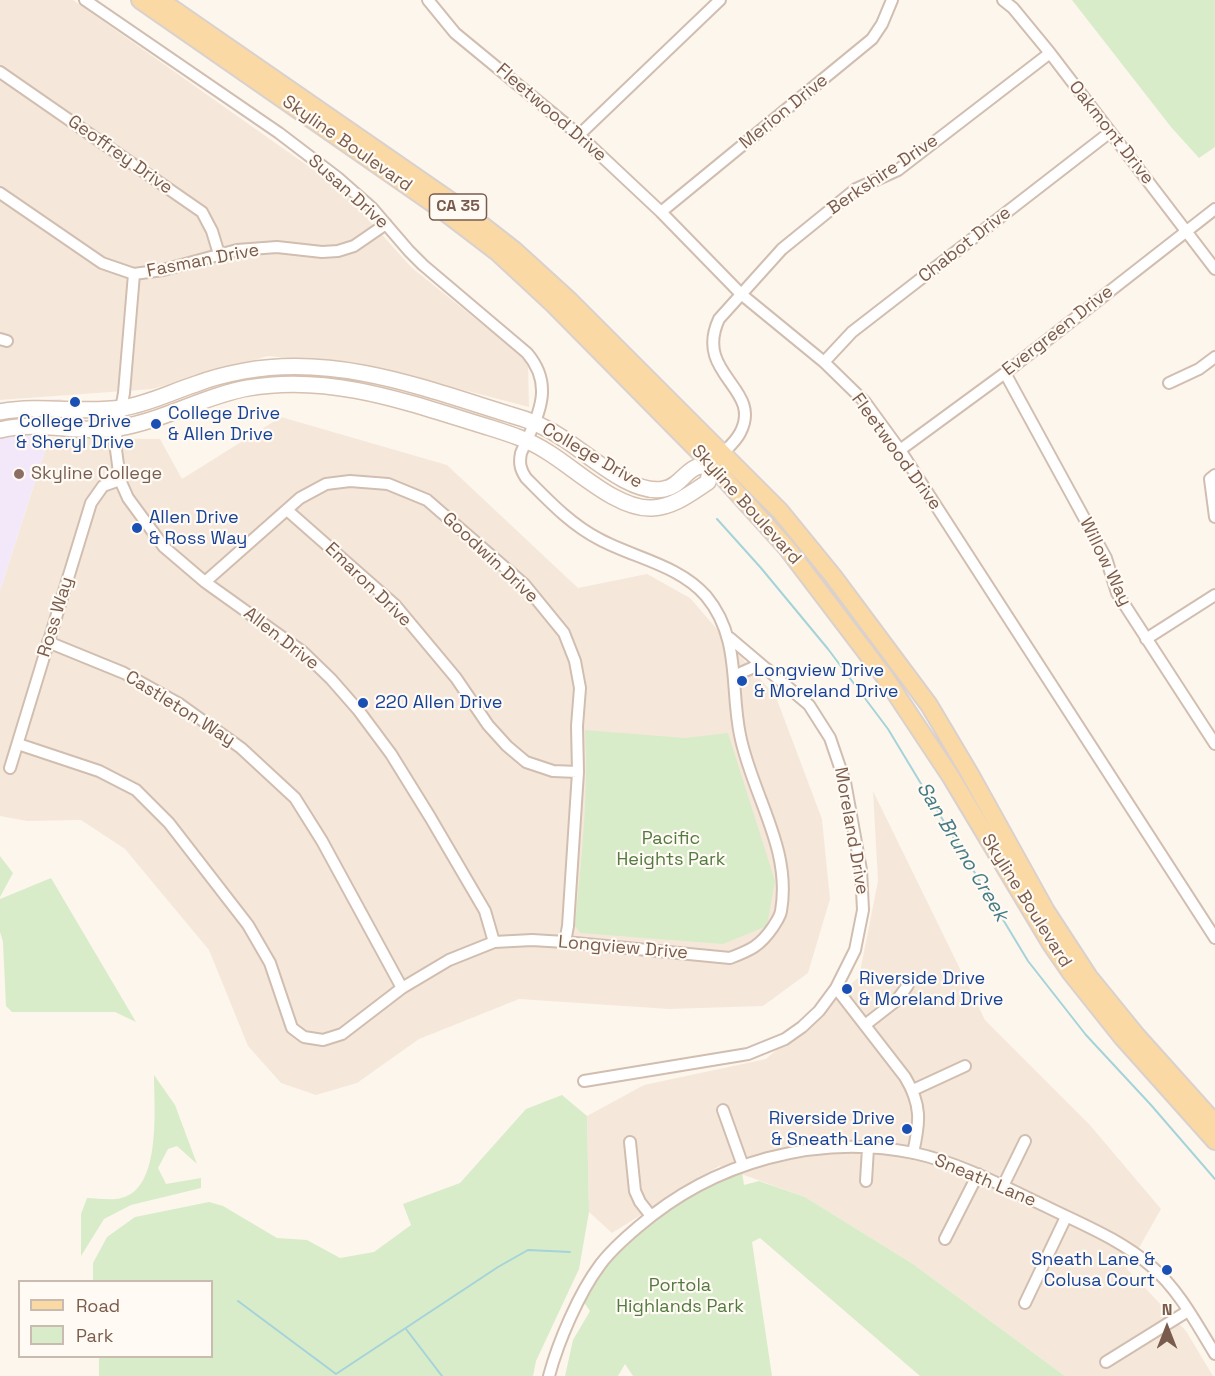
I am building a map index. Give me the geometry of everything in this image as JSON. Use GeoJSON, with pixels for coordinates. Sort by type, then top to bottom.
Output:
{"type":"FeatureCollection","features":[{"type":"Feature","properties":{"kind":"main road","name":"Skyline Boulevard"},"geometry":{"type":"LineString","coordinates":[[140,0],[430,201],[497,252],[717,459],[780,511],[834,576],[929,705],[1046,911],[1077,960],[1112,1007],[1215,1123]]}},
{"type":"Feature","properties":{"kind":"main road","name":"Skyline Boulevard"},"geometry":{"type":"LineString","coordinates":[[160,0],[455,204],[514,250],[570,301],[717,459],[884,676],[951,777],[1051,944],[1071,973],[1122,1036],[1215,1141]]}},
{"type":"Feature","properties":{"kind":"street","name":"Susan Drive"},"geometry":{"type":"LineString","coordinates":[[85,0],[296,146],[356,194],[409,251],[527,353],[537,364],[543,389],[541,402],[530,431]]}},
{"type":"Feature","properties":{"kind":"street","name":"Fleetwood Drive"},"geometry":{"type":"LineString","coordinates":[[428,0],[455,33],[579,135],[661,212],[741,294],[824,362],[865,402],[900,450],[1215,938]]}},
{"type":"Feature","properties":{"kind":"street"},"geometry":{"type":"LineString","coordinates":[[579,135],[720,0]]}},
{"type":"Feature","properties":{"kind":"street","name":"Merion Drive"},"geometry":{"type":"LineString","coordinates":[[661,212],[872,39],[882,24],[892,0]]}},
{"type":"Feature","properties":{"kind":"street","name":"Oakmont Drive"},"geometry":{"type":"LineString","coordinates":[[1003,0],[1013,8],[1050,53],[1215,269]]}},
{"type":"Feature","properties":{"kind":"street","name":"Berkshire Drive"},"geometry":{"type":"LineString","coordinates":[[717,459],[740,434],[745,412],[742,399],[717,364],[713,354],[713,332],[719,319],[782,249],[856,189],[898,170],[1050,53]]}},
{"type":"Feature","properties":{"kind":"street","name":"Geoffrey Drive"},"geometry":{"type":"LineString","coordinates":[[0,72],[202,212],[212,231],[219,254]]}},
{"type":"Feature","properties":{"kind":"street","name":"Chabot Drive"},"geometry":{"type":"LineString","coordinates":[[824,362],[852,332],[1109,133]]}},
{"type":"Feature","properties":{"kind":"street","name":"Fasman Drive"},"geometry":{"type":"LineString","coordinates":[[0,194],[102,263],[134,274],[163,270],[219,254],[257,248],[339,251],[354,246],[386,224]]}},
{"type":"Feature","properties":{"kind":"street","name":"Evergreen Drive"},"geometry":{"type":"LineString","coordinates":[[900,450],[1005,373],[1215,209]]}},
{"type":"Feature","properties":{"kind":"street","name":"Allen Drive"},"geometry":{"type":"LineString","coordinates":[[134,274],[124,393],[116,428],[115,456],[120,480],[128,498],[164,547],[205,582],[303,652],[359,711],[391,754],[430,817],[485,911],[495,942]]}},
{"type":"Feature","properties":{"kind":"street"},"geometry":{"type":"LineString","coordinates":[[1169,383],[1198,369],[1215,357]]}},
{"type":"Feature","properties":{"kind":"street","name":"College Drive"},"geometry":{"type":"LineString","coordinates":[[0,412],[25,408],[81,410],[121,408],[155,400],[197,383],[222,376],[269,368],[313,366],[386,377],[530,431],[556,457],[625,503],[650,508],[680,501],[708,482],[717,459]]}},
{"type":"Feature","properties":{"kind":"street","name":"Willow Way"},"geometry":{"type":"LineString","coordinates":[[1005,373],[1106,558],[1117,593],[1146,639],[1210,726],[1215,744]]}},
{"type":"Feature","properties":{"kind":"street","name":"College Drive"},"geometry":{"type":"LineString","coordinates":[[0,429],[26,426],[116,428],[155,419],[201,401],[236,391],[270,386],[313,384],[380,395],[497,429],[530,431]]}},
{"type":"Feature","properties":{"kind":"street","name":"Longview Drive"},"geometry":{"type":"LineString","coordinates":[[18,744],[99,771],[136,790],[169,822],[248,925],[270,963],[292,1028],[304,1037],[323,1040],[342,1034],[402,988],[449,960],[495,942],[532,940],[565,942],[730,958],[752,950],[764,940],[781,914],[783,877],[779,851],[740,738],[735,707],[730,638],[716,608],[691,582],[672,570],[617,549],[597,538],[580,528],[550,503],[521,471],[519,462],[530,431]]}},
{"type":"Feature","properties":{"kind":"street"},"geometry":{"type":"LineString","coordinates":[[1215,475],[1210,479],[1215,517]]}},
{"type":"Feature","properties":{"kind":"street","name":"Ross Way"},"geometry":{"type":"LineString","coordinates":[[10,768],[91,503],[103,486],[120,480]]}},
{"type":"Feature","properties":{"kind":"street","name":"Goodwin Drive"},"geometry":{"type":"LineString","coordinates":[[205,582],[300,498],[326,484],[350,481],[388,484],[427,500],[524,584],[564,633],[575,661],[580,688],[577,726],[578,772],[565,942]]}},
{"type":"Feature","properties":{"kind":"street","name":"Emaron Drive"},"geometry":{"type":"LineString","coordinates":[[287,510],[395,605],[456,678],[488,725],[507,746],[526,762],[553,771],[578,772]]}},
{"type":"Feature","properties":{"kind":"street"},"geometry":{"type":"LineString","coordinates":[[1146,639],[1215,595]]}},
{"type":"Feature","properties":{"kind":"street","name":"Moreland Drive"},"geometry":{"type":"LineString","coordinates":[[585,1081],[748,1054],[785,1039],[819,1011],[836,988],[855,950],[863,910],[861,870],[845,782],[830,738],[809,705],[730,638]]}},
{"type":"Feature","properties":{"kind":"street","name":"Castleton Way"},"geometry":{"type":"LineString","coordinates":[[48,642],[124,673],[178,704],[241,748],[295,798],[322,841],[402,988]]}},
{"type":"Feature","properties":{"kind":"street"},"geometry":{"type":"LineString","coordinates":[[734,676],[754,667],[767,670]]}},
{"type":"Feature","properties":{"kind":"street"},"geometry":{"type":"LineString","coordinates":[[865,1025],[897,1000],[908,985]]}},
{"type":"Feature","properties":{"kind":"street"},"geometry":{"type":"LineString","coordinates":[[836,988],[913,1090],[918,1105],[919,1119],[913,1153]]}},
{"type":"Feature","properties":{"kind":"street"},"geometry":{"type":"LineString","coordinates":[[913,1090],[965,1066]]}},
{"type":"Feature","properties":{"kind":"street"},"geometry":{"type":"LineString","coordinates":[[723,1110],[743,1166]]}},
{"type":"Feature","properties":{"kind":"street"},"geometry":{"type":"LineString","coordinates":[[1003,1186],[1025,1141]]}},
{"type":"Feature","properties":{"kind":"street"},"geometry":{"type":"LineString","coordinates":[[630,1142],[635,1191],[651,1216]]}},
{"type":"Feature","properties":{"kind":"street"},"geometry":{"type":"LineString","coordinates":[[866,1181],[868,1148]]}},
{"type":"Feature","properties":{"kind":"street","name":"Sneath Lane"},"geometry":{"type":"LineString","coordinates":[[549,1376],[561,1340],[588,1283],[614,1248],[651,1216],[696,1186],[743,1166],[764,1158],[814,1149],[868,1148],[913,1153],[936,1159],[978,1174],[1103,1234],[1135,1253],[1165,1280],[1215,1354]]}},
{"type":"Feature","properties":{"kind":"street"},"geometry":{"type":"LineString","coordinates":[[945,1239],[978,1174]]}},
{"type":"Feature","properties":{"kind":"street"},"geometry":{"type":"LineString","coordinates":[[1025,1303],[1066,1217]]}},
{"type":"Feature","properties":{"kind":"street"},"geometry":{"type":"LineString","coordinates":[[1106,1362],[1188,1311]]}},
{"type":"Feature","properties":{"kind":"shaded area"},"geometry":{"type":"Polygon","coordinates":[[[0,0],[73,0],[342,190],[411,267],[528,361],[529,407],[375,367],[268,356],[152,389],[0,400],[0,0]]]}},
{"type":"Feature","properties":{"kind":"shaded area","name":"Skyline College"},"geometry":{"type":"Polygon","coordinates":[[[62,399],[26,509],[0,591],[0,402],[62,399]]]}},
{"type":"Feature","properties":{"kind":"shaded area"},"geometry":{"type":"Polygon","coordinates":[[[281,417],[447,465],[578,588],[647,574],[690,598],[776,697],[822,819],[830,899],[808,973],[763,1006],[669,1009],[519,999],[419,1039],[357,1083],[316,1095],[281,1083],[248,1046],[209,950],[125,849],[81,820],[27,821],[0,816],[0,591],[49,438],[160,439],[182,479],[281,417]]]}},
{"type":"Feature","properties":{"kind":"shaded area"},"geometry":{"type":"Polygon","coordinates":[[[873,791],[985,1020],[1089,1124],[1161,1209],[1127,1269],[1186,1331],[1213,1376],[1065,1376],[913,1264],[805,1197],[719,1166],[612,1233],[589,1212],[587,1116],[644,1085],[766,1059],[859,977],[878,881],[873,791]]]}},
{"type":"Feature","properties":{"kind":"green space"},"geometry":{"type":"Polygon","coordinates":[[[1072,0],[1215,0],[1215,147],[1199,158],[1171,127],[1072,0]]]}},
{"type":"Feature","properties":{"kind":"green space","name":"Pacific Heights Park"},"geometry":{"type":"Polygon","coordinates":[[[585,730],[684,738],[728,733],[775,881],[767,926],[723,944],[580,933],[575,926],[585,804],[585,730]]]}},
{"type":"Feature","properties":{"kind":"green space"},"geometry":{"type":"Polygon","coordinates":[[[0,856],[13,873],[0,897],[0,856]]]}},
{"type":"Feature","properties":{"kind":"green space"},"geometry":{"type":"Polygon","coordinates":[[[51,878],[136,1022],[115,1012],[12,1012],[6,1006],[3,942],[0,932],[0,899],[51,878]]]}},
{"type":"Feature","properties":{"kind":"green space"},"geometry":{"type":"Polygon","coordinates":[[[154,1075],[175,1105],[197,1164],[177,1146],[168,1149],[158,1168],[166,1184],[201,1178],[201,1188],[131,1205],[104,1219],[81,1256],[81,1214],[87,1198],[121,1198],[134,1191],[143,1179],[153,1145],[154,1075]]]}},
{"type":"Feature","properties":{"kind":"green space"},"geometry":{"type":"Polygon","coordinates":[[[562,1095],[587,1116],[589,1212],[579,1269],[536,1361],[533,1376],[99,1376],[99,1358],[213,1358],[213,1280],[93,1280],[93,1263],[107,1237],[135,1217],[209,1202],[223,1206],[277,1238],[307,1240],[340,1258],[374,1252],[411,1225],[403,1204],[460,1183],[526,1109],[562,1095]]]}},
{"type":"Feature","properties":{"kind":"green space","name":"Portola Highlands Park"},"geometry":{"type":"Polygon","coordinates":[[[741,1165],[744,1185],[759,1181],[805,1197],[913,1264],[1065,1376],[920,1376],[760,1238],[752,1242],[772,1376],[633,1376],[625,1364],[618,1376],[565,1376],[573,1340],[590,1311],[579,1295],[633,1230],[741,1165]]]}},
{"type":"Feature","properties":{"kind":"waterway","name":"San Bruno Creek"},"geometry":{"type":"LineString","coordinates":[[717,519],[828,649],[888,729],[1028,961],[1086,1035],[1215,1179]]}},
{"type":"Feature","properties":{"kind":"waterway","name":"San Bruno Creek"},"geometry":{"type":"LineString","coordinates":[[238,1301],[336,1374],[498,1267],[528,1250],[570,1252]]}},
{"type":"Feature","properties":{"kind":"waterway","name":"San Bruno Creek"},"geometry":{"type":"LineString","coordinates":[[406,1329],[442,1376]]}},
{"type":"Feature","properties":{"kind":"place","name":"College Drive & Sheryl Drive"},"geometry":{"type":"Point","coordinates":[75,402]}},
{"type":"Feature","properties":{"kind":"place","name":"College Drive & Allen Drive"},"geometry":{"type":"Point","coordinates":[156,424]}},
{"type":"Feature","properties":{"kind":"place","name":"Skyline College"},"geometry":{"type":"Point","coordinates":[19,474]}},
{"type":"Feature","properties":{"kind":"place","name":"Allen Drive & Ross Way"},"geometry":{"type":"Point","coordinates":[137,528]}},
{"type":"Feature","properties":{"kind":"place","name":"Longview Drive & Moreland Drive"},"geometry":{"type":"Point","coordinates":[742,681]}},
{"type":"Feature","properties":{"kind":"place","name":"220 Allen Drive"},"geometry":{"type":"Point","coordinates":[363,703]}},
{"type":"Feature","properties":{"kind":"place","name":"Riverside Drive & Moreland Drive"},"geometry":{"type":"Point","coordinates":[847,989]}},
{"type":"Feature","properties":{"kind":"place","name":"Riverside Drive & Sneath Lane"},"geometry":{"type":"Point","coordinates":[907,1129]}},
{"type":"Feature","properties":{"kind":"place","name":"Sneath Lane & Colusa Court"},"geometry":{"type":"Point","coordinates":[1167,1270]}}]}
